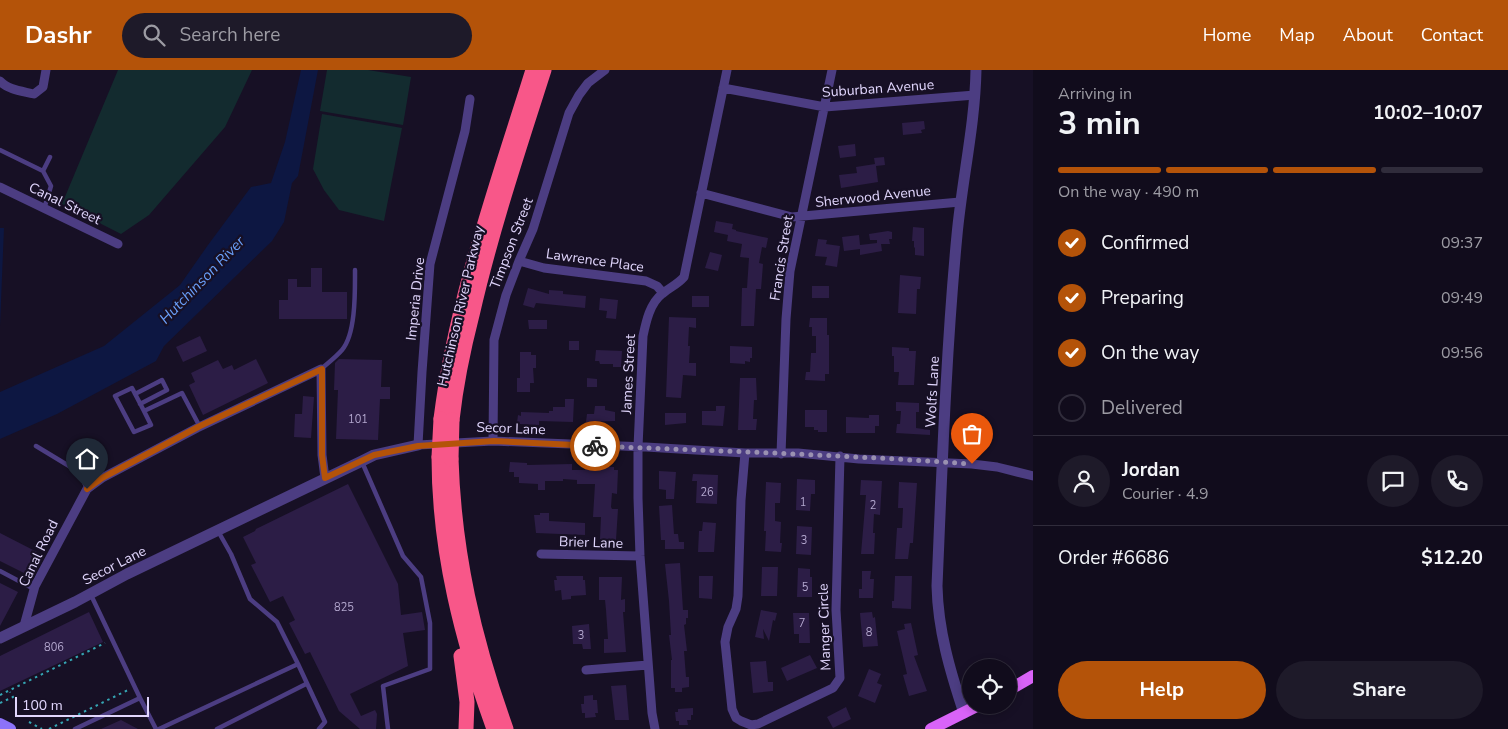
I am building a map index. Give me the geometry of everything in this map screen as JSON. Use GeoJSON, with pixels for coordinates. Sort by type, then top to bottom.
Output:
{"type":"FeatureCollection","features":[{"type":"Feature","properties":{"kind":"highway","name":"Hutchinson River Parkway"},"geometry":{"type":"LineString","coordinates":[[501,725],[472,664],[459,617],[449,569],[444,531],[445,458],[450,363],[472,264],[532,70]]}},
{"type":"Feature","properties":{"kind":"highway","name":"Hutchinson River Parkway"},"geometry":{"type":"LineString","coordinates":[[447,419],[480,277],[504,194],[544,70]]}},
{"type":"Feature","properties":{"kind":"highway","name":"Hutchinson River Parkway"},"geometry":{"type":"LineString","coordinates":[[445,458],[463,579],[479,648],[501,725]]}},
{"type":"Feature","properties":{"kind":"highway"},"geometry":{"type":"LineString","coordinates":[[459,617],[467,702],[466,729]]}},
{"type":"Feature","properties":{"kind":"highway"},"geometry":{"type":"LineString","coordinates":[[501,725],[510,729]]}},
{"type":"Feature","properties":{"kind":"main road"},"geometry":{"type":"LineString","coordinates":[[1017,685],[1033,676]]}},
{"type":"Feature","properties":{"kind":"main road"},"geometry":{"type":"LineString","coordinates":[[931,729],[962,714]]}},
{"type":"Feature","properties":{"kind":"main road"},"geometry":{"type":"LineString","coordinates":[[0,724],[10,729]]}},
{"type":"Feature","properties":{"kind":"street"},"geometry":{"type":"LineString","coordinates":[[0,81],[16,90],[34,94],[43,87],[46,70]]}},
{"type":"Feature","properties":{"kind":"street","name":"Timpson Street"},"geometry":{"type":"LineString","coordinates":[[494,441],[494,340],[506,295],[533,230],[569,113],[583,89],[605,70]]}},
{"type":"Feature","properties":{"kind":"street","name":"James Street"},"geometry":{"type":"LineString","coordinates":[[655,729],[652,713],[640,556],[638,447],[645,326],[654,304],[663,293],[679,283],[684,276],[727,70]]}},
{"type":"Feature","properties":{"kind":"street","name":"Francis Street"},"geometry":{"type":"LineString","coordinates":[[781,454],[790,271],[832,70]]}},
{"type":"Feature","properties":{"kind":"street","name":"Wolfs Lane"},"geometry":{"type":"LineString","coordinates":[[962,707],[952,675],[938,610],[937,586],[954,266],[960,202],[975,95],[976,70]]}},
{"type":"Feature","properties":{"kind":"street","name":"Suburban Avenue"},"geometry":{"type":"LineString","coordinates":[[724,88],[825,107],[975,95]]}},
{"type":"Feature","properties":{"kind":"street","name":"Imperia Drive"},"geometry":{"type":"LineString","coordinates":[[418,446],[430,264],[465,131],[470,99]]}},
{"type":"Feature","properties":{"kind":"street","name":"Canal Street"},"geometry":{"type":"LineString","coordinates":[[0,187],[118,244]]}},
{"type":"Feature","properties":{"kind":"street","name":"Sherwood Avenue"},"geometry":{"type":"LineString","coordinates":[[701,193],[792,217],[960,202]]}},
{"type":"Feature","properties":{"kind":"street","name":"Lawrence Place"},"geometry":{"type":"LineString","coordinates":[[519,261],[544,268],[646,281],[658,286],[663,293]]}},
{"type":"Feature","properties":{"kind":"street"},"geometry":{"type":"LineString","coordinates":[[322,369],[322,455],[325,478]]}},
{"type":"Feature","properties":{"kind":"street","name":"Canal Road"},"geometry":{"type":"LineString","coordinates":[[24,626],[34,589],[87,489],[102,478],[200,426],[322,369]]}},
{"type":"Feature","properties":{"kind":"street","name":"Secor Lane"},"geometry":{"type":"LineString","coordinates":[[0,638],[127,574],[374,455],[418,446],[494,441],[745,453],[798,453],[997,467],[1033,476]]}},
{"type":"Feature","properties":{"kind":"street","name":"Manger Circle"},"geometry":{"type":"LineString","coordinates":[[745,453],[741,500],[738,596],[736,609],[728,628],[725,642],[732,709],[736,718],[751,725],[768,720],[825,693],[837,684],[840,678],[836,610],[840,456]]}},
{"type":"Feature","properties":{"kind":"street","name":"Brier Lane"},"geometry":{"type":"LineString","coordinates":[[541,554],[640,556]]}},
{"type":"Feature","properties":{"kind":"street"},"geometry":{"type":"LineString","coordinates":[[586,670],[648,665]]}},
{"type":"Feature","properties":{"kind":"lane"},"geometry":{"type":"LineString","coordinates":[[0,150],[43,171],[51,186],[44,209]]}},
{"type":"Feature","properties":{"kind":"lane"},"geometry":{"type":"LineString","coordinates":[[43,171],[50,157]]}},
{"type":"Feature","properties":{"kind":"lane"},"geometry":{"type":"LineString","coordinates":[[322,369],[343,350],[349,334],[354,314],[356,270]]}},
{"type":"Feature","properties":{"kind":"lane"},"geometry":{"type":"LineString","coordinates":[[135,394],[162,380],[167,390],[140,404]]}},
{"type":"Feature","properties":{"kind":"lane"},"geometry":{"type":"LineString","coordinates":[[132,388],[135,394],[151,425],[134,432],[115,396],[132,388]]}},
{"type":"Feature","properties":{"kind":"lane"},"geometry":{"type":"LineString","coordinates":[[144,411],[182,393],[200,426]]}},
{"type":"Feature","properties":{"kind":"lane"},"geometry":{"type":"LineString","coordinates":[[36,446],[74,469],[81,475],[87,489]]}},
{"type":"Feature","properties":{"kind":"lane"},"geometry":{"type":"LineString","coordinates":[[362,461],[403,556],[421,577],[430,623],[430,669],[383,686],[388,729]]}},
{"type":"Feature","properties":{"kind":"lane"},"geometry":{"type":"LineString","coordinates":[[217,530],[231,554],[250,599],[277,622],[325,722],[319,729]]}},
{"type":"Feature","properties":{"kind":"lane"},"geometry":{"type":"LineString","coordinates":[[0,571],[34,589]]}},
{"type":"Feature","properties":{"kind":"lane"},"geometry":{"type":"LineString","coordinates":[[91,593],[140,698],[158,729],[298,664]]}},
{"type":"Feature","properties":{"kind":"lane"},"geometry":{"type":"LineString","coordinates":[[217,729],[306,684]]}},
{"type":"Feature","properties":{"kind":"lane"},"geometry":{"type":"LineString","coordinates":[[75,729],[140,698]]}},
{"type":"Feature","properties":{"kind":"path"},"geometry":{"type":"LineString","coordinates":[[0,695],[105,643]]}},
{"type":"Feature","properties":{"kind":"path"},"geometry":{"type":"LineString","coordinates":[[49,729],[128,690]]}},
{"type":"Feature","properties":{"kind":"path"},"geometry":{"type":"LineString","coordinates":[[0,703],[13,697],[10,691]]}},
{"type":"Feature","properties":{"kind":"path"},"geometry":{"type":"LineString","coordinates":[[29,722],[42,729]]}},
{"type":"Feature","properties":{"kind":"green space"},"geometry":{"type":"Polygon","coordinates":[[[118,70],[252,70],[225,127],[149,215],[121,234],[62,204],[118,70]]]}},
{"type":"Feature","properties":{"kind":"green space"},"geometry":{"type":"Polygon","coordinates":[[[327,70],[368,70],[411,77],[403,125],[320,111],[327,70]]]}},
{"type":"Feature","properties":{"kind":"green space"},"geometry":{"type":"Polygon","coordinates":[[[322,114],[402,128],[384,221],[339,210],[324,190],[313,169],[322,114]]]}},
{"type":"Feature","properties":{"kind":"water","name":"Hutchinson River"},"geometry":{"type":"Polygon","coordinates":[[[301,70],[318,70],[298,176],[292,183],[284,222],[272,241],[164,346],[156,361],[57,414],[0,439],[0,392],[104,346],[180,285],[251,187],[271,183],[285,142],[301,70]]]}},
{"type":"Feature","properties":{"kind":"water"},"geometry":{"type":"Polygon","coordinates":[[[0,228],[4,228],[0,326],[0,228]]]}},
{"type":"Feature","properties":{"kind":"building"},"geometry":{"type":"Polygon","coordinates":[[[924,121],[925,129],[921,130],[922,133],[903,135],[902,123],[924,121]]]}},
{"type":"Feature","properties":{"kind":"building"},"geometry":{"type":"Polygon","coordinates":[[[855,144],[856,156],[840,158],[838,146],[855,144]]]}},
{"type":"Feature","properties":{"kind":"building"},"geometry":{"type":"Polygon","coordinates":[[[884,157],[885,165],[876,166],[878,182],[841,188],[839,175],[857,173],[856,167],[875,164],[874,158],[884,157]]]}},
{"type":"Feature","properties":{"kind":"building"},"geometry":{"type":"Polygon","coordinates":[[[716,221],[733,224],[732,229],[736,231],[768,238],[766,248],[762,247],[759,263],[763,264],[762,277],[761,289],[756,289],[754,326],[741,326],[742,288],[747,288],[749,258],[740,257],[742,244],[727,241],[728,235],[714,232],[716,221]]]}},
{"type":"Feature","properties":{"kind":"building"},"geometry":{"type":"Polygon","coordinates":[[[913,227],[924,228],[924,256],[915,255],[914,241],[912,241],[913,227]]]}},
{"type":"Feature","properties":{"kind":"building"},"geometry":{"type":"Polygon","coordinates":[[[892,232],[892,239],[889,239],[890,244],[881,244],[882,251],[860,255],[860,249],[844,251],[842,237],[859,235],[860,245],[877,243],[877,240],[870,240],[869,234],[892,232]]]}},
{"type":"Feature","properties":{"kind":"building"},"geometry":{"type":"Polygon","coordinates":[[[818,239],[827,240],[826,244],[840,246],[837,267],[825,265],[827,257],[815,256],[818,239]]]}},
{"type":"Feature","properties":{"kind":"building"},"geometry":{"type":"Polygon","coordinates":[[[710,252],[722,255],[718,271],[705,268],[710,252]]]}},
{"type":"Feature","properties":{"kind":"building"},"geometry":{"type":"Polygon","coordinates":[[[311,268],[322,268],[322,292],[347,292],[347,319],[279,319],[279,300],[288,300],[288,279],[297,279],[297,287],[311,287],[311,268]]]}},
{"type":"Feature","properties":{"kind":"building"},"geometry":{"type":"Polygon","coordinates":[[[900,275],[921,277],[920,289],[917,289],[916,314],[898,313],[900,275]]]}},
{"type":"Feature","properties":{"kind":"building"},"geometry":{"type":"Polygon","coordinates":[[[812,286],[829,286],[829,298],[812,298],[812,286]]]}},
{"type":"Feature","properties":{"kind":"building"},"geometry":{"type":"Polygon","coordinates":[[[528,288],[549,294],[549,290],[563,291],[563,294],[586,296],[585,308],[536,303],[534,308],[523,305],[528,288]]]}},
{"type":"Feature","properties":{"kind":"building"},"geometry":{"type":"Polygon","coordinates":[[[692,296],[709,296],[709,307],[692,307],[692,296]]]}},
{"type":"Feature","properties":{"kind":"building"},"geometry":{"type":"Polygon","coordinates":[[[600,298],[618,300],[616,319],[606,318],[607,311],[599,310],[600,298]]]}},
{"type":"Feature","properties":{"kind":"building"},"geometry":{"type":"Polygon","coordinates":[[[669,317],[696,318],[696,328],[689,327],[688,346],[690,346],[689,363],[696,363],[696,376],[683,375],[681,398],[666,397],[669,317]]]}},
{"type":"Feature","properties":{"kind":"building"},"geometry":{"type":"Polygon","coordinates":[[[810,318],[827,318],[829,374],[825,374],[825,381],[805,380],[806,372],[810,372],[811,353],[816,353],[816,336],[812,336],[812,327],[809,327],[810,318]]]}},
{"type":"Feature","properties":{"kind":"building"},"geometry":{"type":"Polygon","coordinates":[[[528,320],[547,320],[547,329],[529,329],[528,320]]]}},
{"type":"Feature","properties":{"kind":"building"},"geometry":{"type":"Polygon","coordinates":[[[200,336],[207,351],[183,362],[176,347],[200,336]]]}},
{"type":"Feature","properties":{"kind":"building"},"geometry":{"type":"Polygon","coordinates":[[[569,341],[579,341],[579,350],[569,350],[569,341]]]}},
{"type":"Feature","properties":{"kind":"building"},"geometry":{"type":"Polygon","coordinates":[[[730,346],[752,347],[750,362],[745,361],[745,364],[730,363],[730,346]]]}},
{"type":"Feature","properties":{"kind":"building"},"geometry":{"type":"Polygon","coordinates":[[[892,347],[909,348],[909,351],[916,351],[914,385],[898,385],[899,372],[894,372],[892,347]]]}},
{"type":"Feature","properties":{"kind":"building"},"geometry":{"type":"Polygon","coordinates":[[[596,350],[622,351],[621,367],[613,367],[613,364],[600,364],[599,361],[595,361],[596,350]]]}},
{"type":"Feature","properties":{"kind":"building"},"geometry":{"type":"Polygon","coordinates":[[[520,352],[531,352],[531,355],[536,355],[536,368],[533,368],[534,383],[530,383],[530,392],[517,392],[517,378],[520,378],[520,352]]]}},
{"type":"Feature","properties":{"kind":"building"},"geometry":{"type":"Polygon","coordinates":[[[256,359],[268,383],[203,415],[189,385],[195,382],[191,373],[218,360],[223,369],[232,365],[234,370],[256,359]]]}},
{"type":"Feature","properties":{"kind":"building"},"geometry":{"type":"Polygon","coordinates":[[[339,359],[382,360],[381,387],[390,387],[390,399],[380,399],[378,440],[336,439],[338,390],[334,390],[335,363],[339,359]]]}},
{"type":"Feature","properties":{"kind":"building"},"geometry":{"type":"Polygon","coordinates":[[[587,378],[597,379],[597,387],[587,387],[587,378]]]}},
{"type":"Feature","properties":{"kind":"building"},"geometry":{"type":"Polygon","coordinates":[[[740,378],[756,378],[757,400],[754,400],[753,419],[757,419],[756,430],[738,430],[740,378]]]}},
{"type":"Feature","properties":{"kind":"building"},"geometry":{"type":"Polygon","coordinates":[[[303,396],[314,397],[311,438],[294,437],[295,414],[302,414],[303,396]]]}},
{"type":"Feature","properties":{"kind":"building"},"geometry":{"type":"Polygon","coordinates":[[[565,399],[574,399],[573,422],[539,421],[539,425],[517,423],[518,415],[521,416],[521,412],[549,413],[549,411],[553,411],[553,407],[565,407],[565,399]]]}},
{"type":"Feature","properties":{"kind":"building"},"geometry":{"type":"Polygon","coordinates":[[[896,402],[919,403],[919,412],[916,412],[916,428],[930,430],[930,435],[896,433],[897,424],[900,424],[901,411],[896,411],[896,402]]]}},
{"type":"Feature","properties":{"kind":"building"},"geometry":{"type":"Polygon","coordinates":[[[595,406],[605,406],[605,410],[615,412],[615,421],[586,422],[587,414],[594,414],[595,406]]]}},
{"type":"Feature","properties":{"kind":"building"},"geometry":{"type":"Polygon","coordinates":[[[716,406],[725,406],[723,426],[702,425],[702,411],[716,411],[716,406]]]}},
{"type":"Feature","properties":{"kind":"building"},"geometry":{"type":"Polygon","coordinates":[[[805,410],[827,410],[827,432],[818,432],[818,430],[814,430],[814,427],[805,427],[805,410]]]}},
{"type":"Feature","properties":{"kind":"building"},"geometry":{"type":"Polygon","coordinates":[[[665,413],[686,413],[686,423],[665,425],[665,413]]]}},
{"type":"Feature","properties":{"kind":"building"},"geometry":{"type":"Polygon","coordinates":[[[869,415],[879,415],[879,426],[875,426],[875,433],[846,433],[846,417],[869,418],[869,415]]]}},
{"type":"Feature","properties":{"kind":"building"},"geometry":{"type":"Polygon","coordinates":[[[510,462],[527,463],[527,465],[572,464],[572,470],[585,470],[585,466],[614,467],[614,470],[618,470],[617,494],[612,493],[611,507],[612,509],[618,509],[616,540],[600,539],[601,517],[593,517],[595,484],[577,484],[577,480],[563,479],[563,481],[545,481],[545,490],[538,490],[538,484],[519,483],[519,477],[514,477],[514,472],[509,472],[510,462]]]}},
{"type":"Feature","properties":{"kind":"building"},"geometry":{"type":"Polygon","coordinates":[[[659,471],[676,472],[674,499],[666,499],[666,490],[659,489],[659,471]]]}},
{"type":"Feature","properties":{"kind":"building"},"geometry":{"type":"Polygon","coordinates":[[[693,474],[718,475],[717,504],[696,503],[697,481],[692,481],[693,474]]]}},
{"type":"Feature","properties":{"kind":"building"},"geometry":{"type":"Polygon","coordinates":[[[797,479],[815,480],[815,494],[811,494],[810,511],[796,510],[797,479]]]}},
{"type":"Feature","properties":{"kind":"building"},"geometry":{"type":"Polygon","coordinates":[[[861,480],[882,481],[880,515],[874,514],[874,554],[861,554],[866,495],[860,495],[861,480]]]}},
{"type":"Feature","properties":{"kind":"building"},"geometry":{"type":"Polygon","coordinates":[[[766,482],[781,483],[780,503],[775,503],[775,521],[781,522],[781,552],[765,551],[766,482]]]}},
{"type":"Feature","properties":{"kind":"building"},"geometry":{"type":"Polygon","coordinates":[[[899,482],[917,483],[913,543],[910,543],[908,559],[895,559],[897,528],[902,528],[903,508],[898,508],[899,482]]]}},
{"type":"Feature","properties":{"kind":"building"},"geometry":{"type":"Polygon","coordinates":[[[348,484],[398,584],[401,615],[422,612],[425,630],[403,633],[408,666],[350,694],[361,716],[375,710],[377,714],[376,729],[360,729],[339,711],[310,652],[305,654],[289,623],[295,620],[283,596],[270,602],[251,565],[256,563],[243,537],[348,484]]]}},
{"type":"Feature","properties":{"kind":"building"},"geometry":{"type":"Polygon","coordinates":[[[672,505],[674,534],[678,534],[679,542],[684,542],[684,549],[665,549],[665,540],[661,540],[659,506],[672,505]]]}},
{"type":"Feature","properties":{"kind":"building"},"geometry":{"type":"Polygon","coordinates":[[[540,513],[549,513],[549,521],[585,523],[585,535],[536,533],[534,515],[540,515],[540,513]]]}},
{"type":"Feature","properties":{"kind":"building"},"geometry":{"type":"Polygon","coordinates":[[[703,522],[716,523],[714,552],[698,552],[699,531],[702,531],[703,522]]]}},
{"type":"Feature","properties":{"kind":"building"},"geometry":{"type":"Polygon","coordinates":[[[797,526],[812,527],[811,555],[796,554],[797,526]]]}},
{"type":"Feature","properties":{"kind":"building"},"geometry":{"type":"Polygon","coordinates":[[[0,533],[37,552],[26,574],[0,561],[0,533]]]}},
{"type":"Feature","properties":{"kind":"building"},"geometry":{"type":"Polygon","coordinates":[[[680,563],[683,610],[688,610],[688,618],[686,618],[686,624],[684,625],[687,651],[684,651],[686,677],[689,677],[689,687],[682,688],[682,692],[675,692],[675,688],[671,688],[672,660],[669,635],[671,635],[665,564],[680,563]]]}},
{"type":"Feature","properties":{"kind":"building"},"geometry":{"type":"Polygon","coordinates":[[[762,567],[778,567],[777,596],[761,596],[762,567]]]}},
{"type":"Feature","properties":{"kind":"building"},"geometry":{"type":"Polygon","coordinates":[[[798,568],[810,569],[812,597],[797,597],[798,568]]]}},
{"type":"Feature","properties":{"kind":"building"},"geometry":{"type":"Polygon","coordinates":[[[862,571],[871,571],[870,579],[874,579],[873,598],[859,598],[859,589],[862,589],[862,571]]]}},
{"type":"Feature","properties":{"kind":"building"},"geometry":{"type":"Polygon","coordinates":[[[556,576],[583,576],[586,595],[571,596],[571,599],[562,600],[561,590],[555,591],[554,580],[557,580],[556,576]]]}},
{"type":"Feature","properties":{"kind":"building"},"geometry":{"type":"Polygon","coordinates":[[[699,576],[713,576],[712,599],[699,598],[699,576]]]}},
{"type":"Feature","properties":{"kind":"building"},"geometry":{"type":"Polygon","coordinates":[[[895,576],[912,576],[911,609],[892,608],[895,576]]]}},
{"type":"Feature","properties":{"kind":"building"},"geometry":{"type":"Polygon","coordinates":[[[599,577],[622,577],[621,600],[625,599],[625,612],[623,612],[626,652],[604,653],[604,639],[608,639],[605,600],[599,600],[599,577]]]}},
{"type":"Feature","properties":{"kind":"building"},"geometry":{"type":"Polygon","coordinates":[[[0,583],[18,592],[0,626],[0,583]]]}},
{"type":"Feature","properties":{"kind":"building"},"geometry":{"type":"Polygon","coordinates":[[[761,610],[777,613],[775,621],[773,620],[769,641],[763,629],[764,639],[755,637],[761,610]]]}},
{"type":"Feature","properties":{"kind":"building"},"geometry":{"type":"Polygon","coordinates":[[[89,612],[103,642],[0,691],[0,656],[89,612]]]}},
{"type":"Feature","properties":{"kind":"building"},"geometry":{"type":"Polygon","coordinates":[[[872,612],[873,618],[875,617],[878,646],[863,647],[860,613],[872,612]]]}},
{"type":"Feature","properties":{"kind":"building"},"geometry":{"type":"Polygon","coordinates":[[[793,613],[809,613],[810,643],[799,643],[799,634],[794,634],[793,613]]]}},
{"type":"Feature","properties":{"kind":"building"},"geometry":{"type":"Polygon","coordinates":[[[911,623],[918,655],[914,656],[927,691],[909,696],[903,675],[907,674],[897,631],[905,629],[904,624],[911,623]]]}},
{"type":"Feature","properties":{"kind":"building"},"geometry":{"type":"Polygon","coordinates":[[[589,624],[591,649],[583,649],[582,644],[573,644],[572,626],[589,624]]]}},
{"type":"Feature","properties":{"kind":"building"},"geometry":{"type":"Polygon","coordinates":[[[810,655],[817,668],[787,681],[781,668],[810,655]]]}},
{"type":"Feature","properties":{"kind":"building"},"geometry":{"type":"Polygon","coordinates":[[[766,661],[768,682],[773,682],[773,691],[753,693],[750,662],[766,661]]]}},
{"type":"Feature","properties":{"kind":"building"},"geometry":{"type":"Polygon","coordinates":[[[869,669],[881,674],[877,683],[882,685],[875,703],[858,696],[869,669]]]}},
{"type":"Feature","properties":{"kind":"building"},"geometry":{"type":"Polygon","coordinates":[[[626,685],[629,720],[615,720],[611,686],[626,685]]]}},
{"type":"Feature","properties":{"kind":"building"},"geometry":{"type":"Polygon","coordinates":[[[593,695],[593,700],[597,700],[598,713],[595,713],[596,717],[585,718],[585,713],[582,713],[581,704],[584,704],[584,696],[593,695]]]}},
{"type":"Feature","properties":{"kind":"building"},"geometry":{"type":"Polygon","coordinates":[[[846,707],[851,719],[833,728],[827,717],[846,707]]]}},
{"type":"Feature","properties":{"kind":"building"},"geometry":{"type":"Polygon","coordinates":[[[693,708],[691,720],[687,720],[688,725],[679,725],[679,721],[676,721],[675,712],[678,712],[678,709],[693,708]]]}},
{"type":"Feature","properties":{"kind":"building"},"geometry":{"type":"Polygon","coordinates":[[[121,720],[138,729],[101,729],[121,720]]]}},
{"type":"Feature","properties":{"kind":"way so far"},"geometry":{"type":"LineString","coordinates":[[595,446],[745,453],[798,453],[972,464]]}},
{"type":"Feature","properties":{"kind":"route"},"geometry":{"type":"LineString","coordinates":[[87,489],[102,478],[200,426],[322,369],[322,455],[325,478],[374,455],[418,446],[494,441],[595,446]]}}]}
